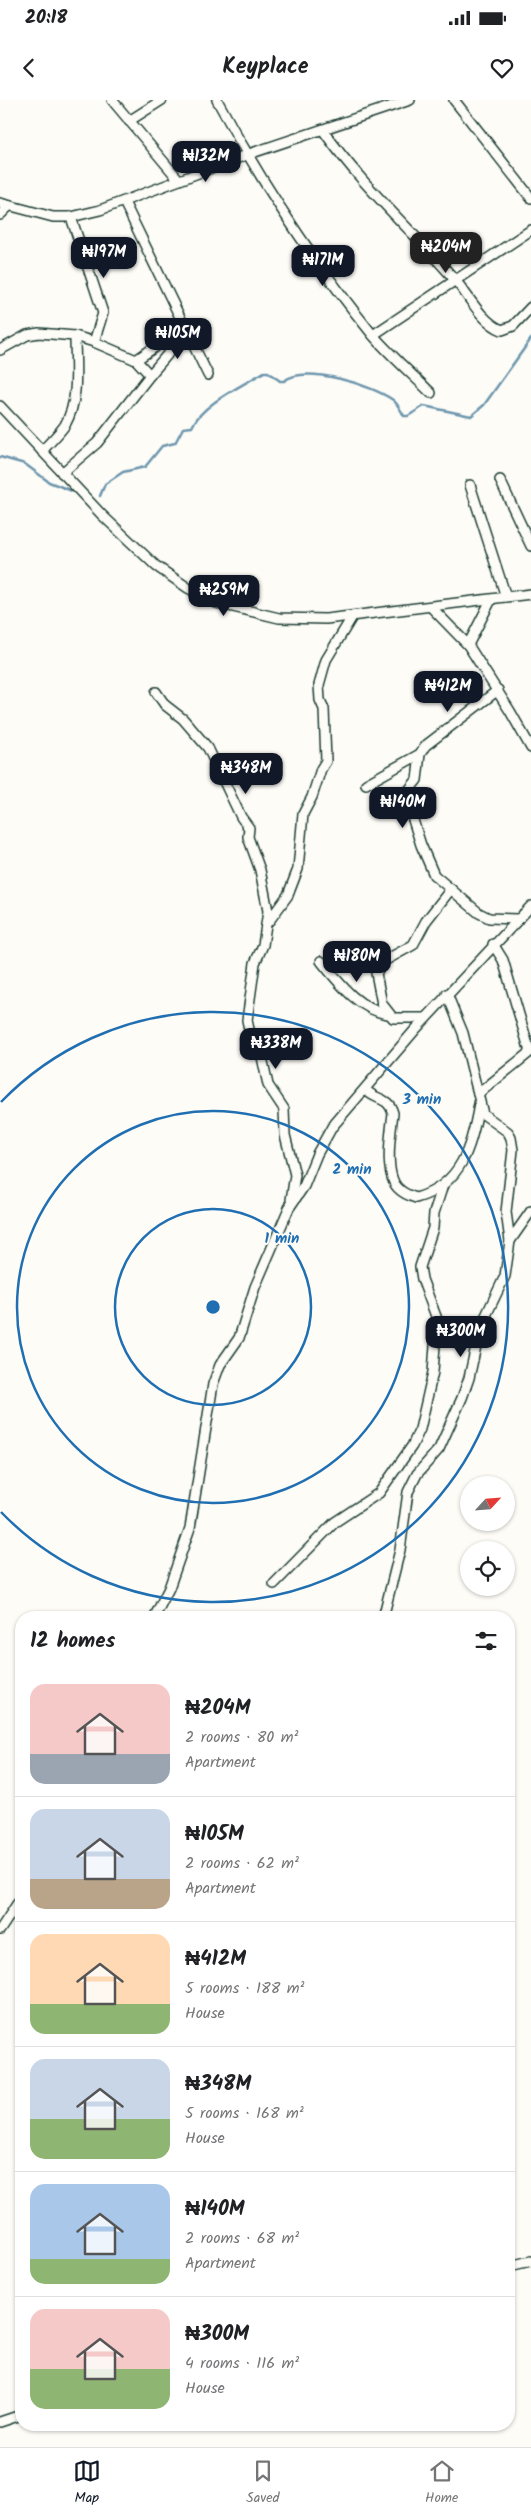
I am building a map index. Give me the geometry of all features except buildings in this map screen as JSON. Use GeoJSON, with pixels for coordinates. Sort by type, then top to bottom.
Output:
{"type":"FeatureCollection","features":[{"type":"Feature","properties":{"kind":"street"},"geometry":{"type":"LineString","coordinates":[[112,100],[179,180]]}},
{"type":"Feature","properties":{"kind":"street"},"geometry":{"type":"LineString","coordinates":[[129,121],[162,100]]}},
{"type":"Feature","properties":{"kind":"street"},"geometry":{"type":"LineString","coordinates":[[216,100],[246,155],[294,230],[373,335],[431,393]]}},
{"type":"Feature","properties":{"kind":"street"},"geometry":{"type":"LineString","coordinates":[[0,215],[4,204],[53,217],[71,217],[124,202],[246,155],[410,100]]}},
{"type":"Feature","properties":{"kind":"street"},"geometry":{"type":"LineString","coordinates":[[454,100],[531,198]]}},
{"type":"Feature","properties":{"kind":"street"},"geometry":{"type":"LineString","coordinates":[[323,130],[342,158],[456,281],[492,326],[502,330],[513,326],[531,307]]}},
{"type":"Feature","properties":{"kind":"street"},"geometry":{"type":"LineString","coordinates":[[124,202],[183,328],[208,375]]}},
{"type":"Feature","properties":{"kind":"street"},"geometry":{"type":"LineString","coordinates":[[71,217],[103,313],[94,342]]}},
{"type":"Feature","properties":{"kind":"street"},"geometry":{"type":"LineString","coordinates":[[373,335],[531,230]]}},
{"type":"Feature","properties":{"kind":"street"},"geometry":{"type":"LineString","coordinates":[[136,360],[183,328]]}},
{"type":"Feature","properties":{"kind":"street"},"geometry":{"type":"LineString","coordinates":[[62,473],[97,443],[167,355],[183,328]]}},
{"type":"Feature","properties":{"kind":"street"},"geometry":{"type":"LineString","coordinates":[[0,350],[27,335],[39,333],[75,336],[136,360],[150,375]]}},
{"type":"Feature","properties":{"kind":"street"},"geometry":{"type":"LineString","coordinates":[[42,451],[64,426],[72,410],[75,394],[75,336]]}},
{"type":"Feature","properties":{"kind":"street"},"geometry":{"type":"LineString","coordinates":[[0,406],[102,515],[156,566],[188,588],[216,603],[280,618],[326,619],[531,594]]}},
{"type":"Feature","properties":{"kind":"street"},"geometry":{"type":"LineString","coordinates":[[500,480],[531,546]]}},
{"type":"Feature","properties":{"kind":"street"},"geometry":{"type":"LineString","coordinates":[[470,485],[506,597]]}},
{"type":"Feature","properties":{"kind":"street"},"geometry":{"type":"LineString","coordinates":[[468,645],[490,600]]}},
{"type":"Feature","properties":{"kind":"street"},"geometry":{"type":"LineString","coordinates":[[431,607],[468,645],[498,690],[531,748]]}},
{"type":"Feature","properties":{"kind":"street"},"geometry":{"type":"LineString","coordinates":[[289,1208],[295,1175],[285,1135],[284,1109],[268,1085],[262,1057],[250,1034],[247,1020],[255,963],[272,915],[288,895],[298,869],[304,814],[321,769],[326,761],[324,709],[320,700],[319,685],[326,660],[352,617]]}},
{"type":"Feature","properties":{"kind":"street"},"geometry":{"type":"LineString","coordinates":[[498,690],[425,746],[420,754],[417,780],[405,795],[421,845],[434,875],[479,913],[488,918],[517,919]]}},
{"type":"Feature","properties":{"kind":"street"},"geometry":{"type":"LineString","coordinates":[[156,692],[165,705],[184,719],[208,748],[249,828],[248,837],[266,894],[267,926]]}},
{"type":"Feature","properties":{"kind":"street"},"geometry":{"type":"LineString","coordinates":[[366,784],[420,754]]}},
{"type":"Feature","properties":{"kind":"street"},"geometry":{"type":"LineString","coordinates":[[426,1018],[393,1018],[388,1014],[382,1004],[376,973],[384,961],[412,945],[426,921],[451,888]]}},
{"type":"Feature","properties":{"kind":"street"},"geometry":{"type":"LineString","coordinates":[[157,1611],[168,1588],[190,1528],[213,1384],[220,1365],[239,1338],[255,1287],[289,1208],[304,1186],[317,1154],[332,1127],[366,1090],[426,1018],[531,906]]}},
{"type":"Feature","properties":{"kind":"street"},"geometry":{"type":"LineString","coordinates":[[366,1090],[371,1096],[387,1100],[391,1106],[393,1113],[390,1158],[394,1180],[398,1188],[416,1198],[431,1194],[454,1175],[466,1156],[474,1132],[479,1098],[506,1069],[528,1061],[530,1047],[503,960],[494,944]]}},
{"type":"Feature","properties":{"kind":"street"},"geometry":{"type":"LineString","coordinates":[[321,961],[354,997],[376,1012],[388,1014]]}},
{"type":"Feature","properties":{"kind":"street"},"geometry":{"type":"LineString","coordinates":[[385,1611],[400,1550],[408,1492],[417,1474],[438,1449],[462,1398],[469,1378],[480,1328],[505,1276],[510,1241],[506,1212],[513,1150],[511,1138],[508,1132],[483,1114],[463,1033],[448,994]]}},
{"type":"Feature","properties":{"kind":"street"},"geometry":{"type":"LineString","coordinates":[[274,1584],[335,1522],[379,1493],[412,1446],[420,1429],[433,1372],[437,1319],[422,1279],[420,1267],[434,1228],[435,1208],[443,1185]]}},
{"type":"Feature","properties":{"kind":"street"},"geometry":{"type":"LineString","coordinates":[[510,1241],[531,1211]]}},
{"type":"Feature","properties":{"kind":"street"},"geometry":{"type":"LineString","coordinates":[[0,1930],[15,1907]]}},
{"type":"Feature","properties":{"kind":"street"},"geometry":{"type":"LineString","coordinates":[[515,2265],[531,2261]]}},
{"type":"Feature","properties":{"kind":"street"},"geometry":{"type":"LineString","coordinates":[[0,2422],[15,2417]]}},
{"type":"Feature","properties":{"kind":"waterway"},"geometry":{"type":"LineString","coordinates":[[100,496],[105,484],[123,472],[145,467],[162,446],[175,443],[183,428],[192,427],[197,419],[213,403],[264,372],[268,372],[280,381],[294,376],[307,375],[338,378],[355,383],[370,388],[393,400],[404,416],[408,416],[424,406],[471,416],[484,405],[531,339]]}},
{"type":"Feature","properties":{"kind":"waterway"},"geometry":{"type":"LineString","coordinates":[[0,457],[25,464],[49,482],[72,491]]}}]}
